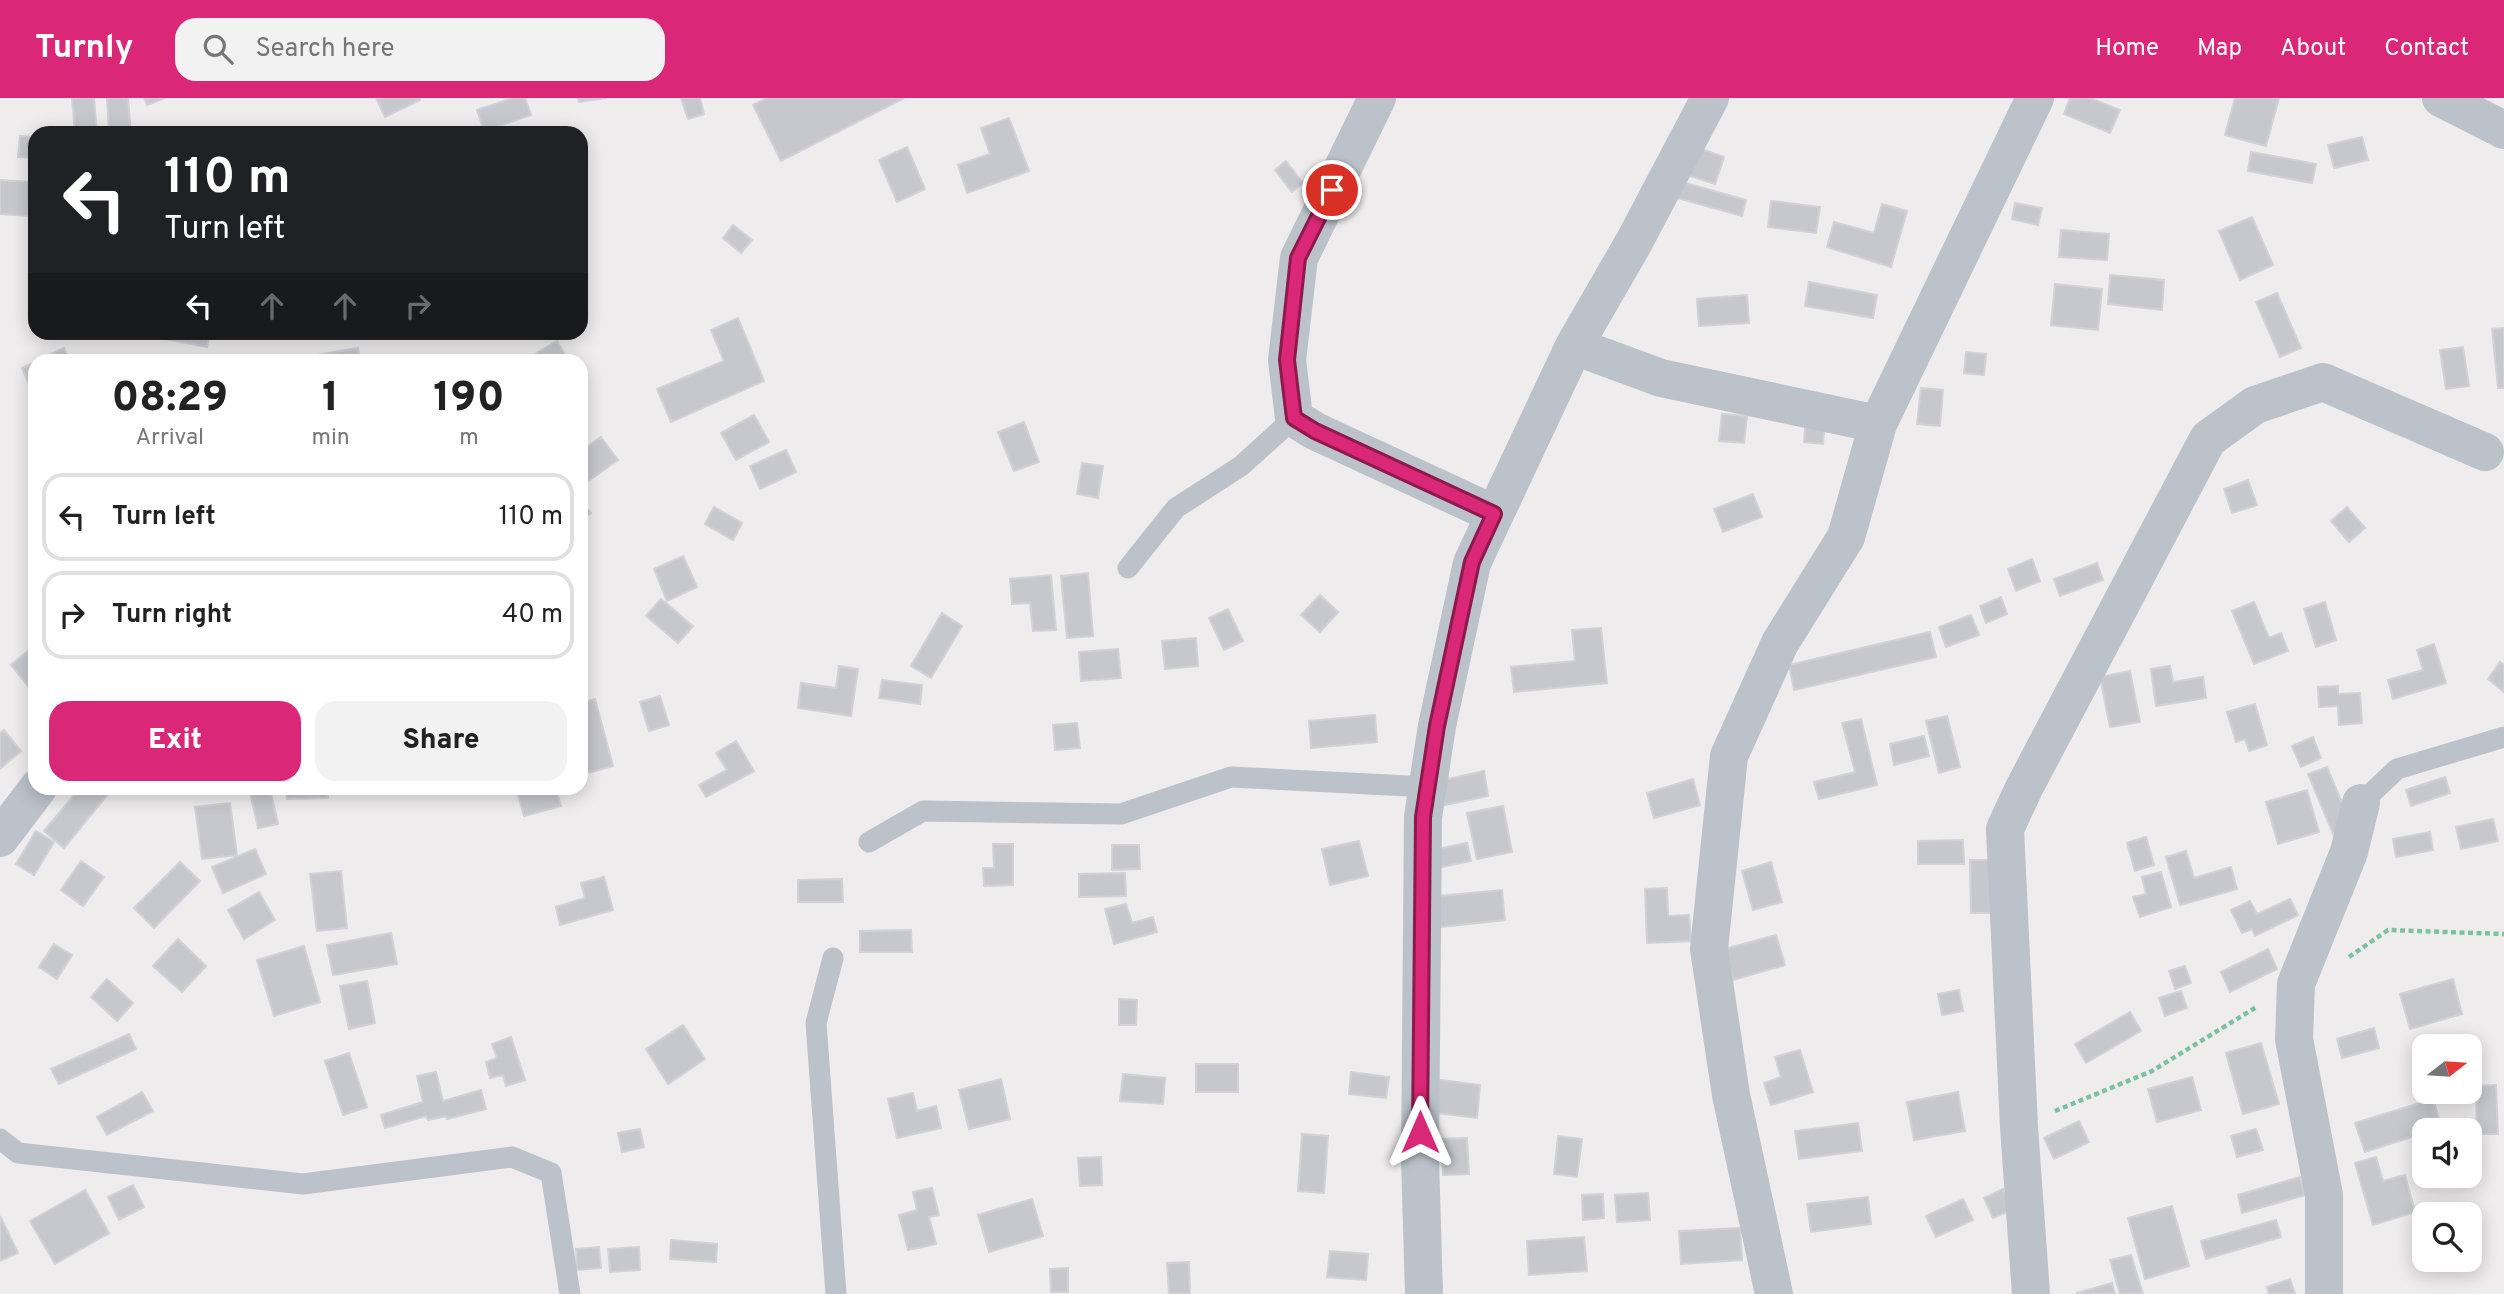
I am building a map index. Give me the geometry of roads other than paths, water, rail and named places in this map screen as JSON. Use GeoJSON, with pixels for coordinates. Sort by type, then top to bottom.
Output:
{"type":"FeatureCollection","features":[{"type":"Feature","properties":{"kind":"street"},"geometry":{"type":"LineString","coordinates":[[1377,98],[1298,258],[1287,360],[1294,418],[1315,431],[1494,514]]}},
{"type":"Feature","properties":{"kind":"street"},"geometry":{"type":"LineString","coordinates":[[1424,1294],[1420,1158],[1423,817],[1437,726],[1472,562],[1574,346],[1634,242],[1710,98]]}},
{"type":"Feature","properties":{"kind":"street"},"geometry":{"type":"LineString","coordinates":[[1774,1294],[1731,1095],[1709,949],[1729,756],[1780,643],[1846,537],[1878,424],[2035,98]]}},
{"type":"Feature","properties":{"kind":"street"},"geometry":{"type":"LineString","coordinates":[[2441,98],[2504,130]]}},
{"type":"Feature","properties":{"kind":"street"},"geometry":{"type":"LineString","coordinates":[[1574,346],[1661,378],[1878,424]]}},
{"type":"Feature","properties":{"kind":"street"},"geometry":{"type":"LineString","coordinates":[[2031,1294],[2019,1126],[2005,829],[2208,439],[2255,405],[2323,382],[2485,452]]}},
{"type":"Feature","properties":{"kind":"street"},"geometry":{"type":"LineString","coordinates":[[0,838],[33,795]]}},
{"type":"Feature","properties":{"kind":"street"},"geometry":{"type":"LineString","coordinates":[[2324,1294],[2324,1195],[2294,1039],[2296,984],[2349,852],[2361,803]]}},
{"type":"Feature","properties":{"kind":"lane"},"geometry":{"type":"LineString","coordinates":[[1128,568],[1176,508],[1241,466],[1294,418]]}},
{"type":"Feature","properties":{"kind":"lane"},"geometry":{"type":"LineString","coordinates":[[2361,803],[2397,769],[2504,737]]}},
{"type":"Feature","properties":{"kind":"lane"},"geometry":{"type":"LineString","coordinates":[[869,842],[923,811],[1121,814],[1231,777],[1428,787]]}},
{"type":"Feature","properties":{"kind":"lane"},"geometry":{"type":"LineString","coordinates":[[833,958],[816,1023],[836,1294]]}},
{"type":"Feature","properties":{"kind":"lane"},"geometry":{"type":"LineString","coordinates":[[0,1139],[18,1153],[303,1184],[512,1157],[551,1173],[570,1294]]}}]}
